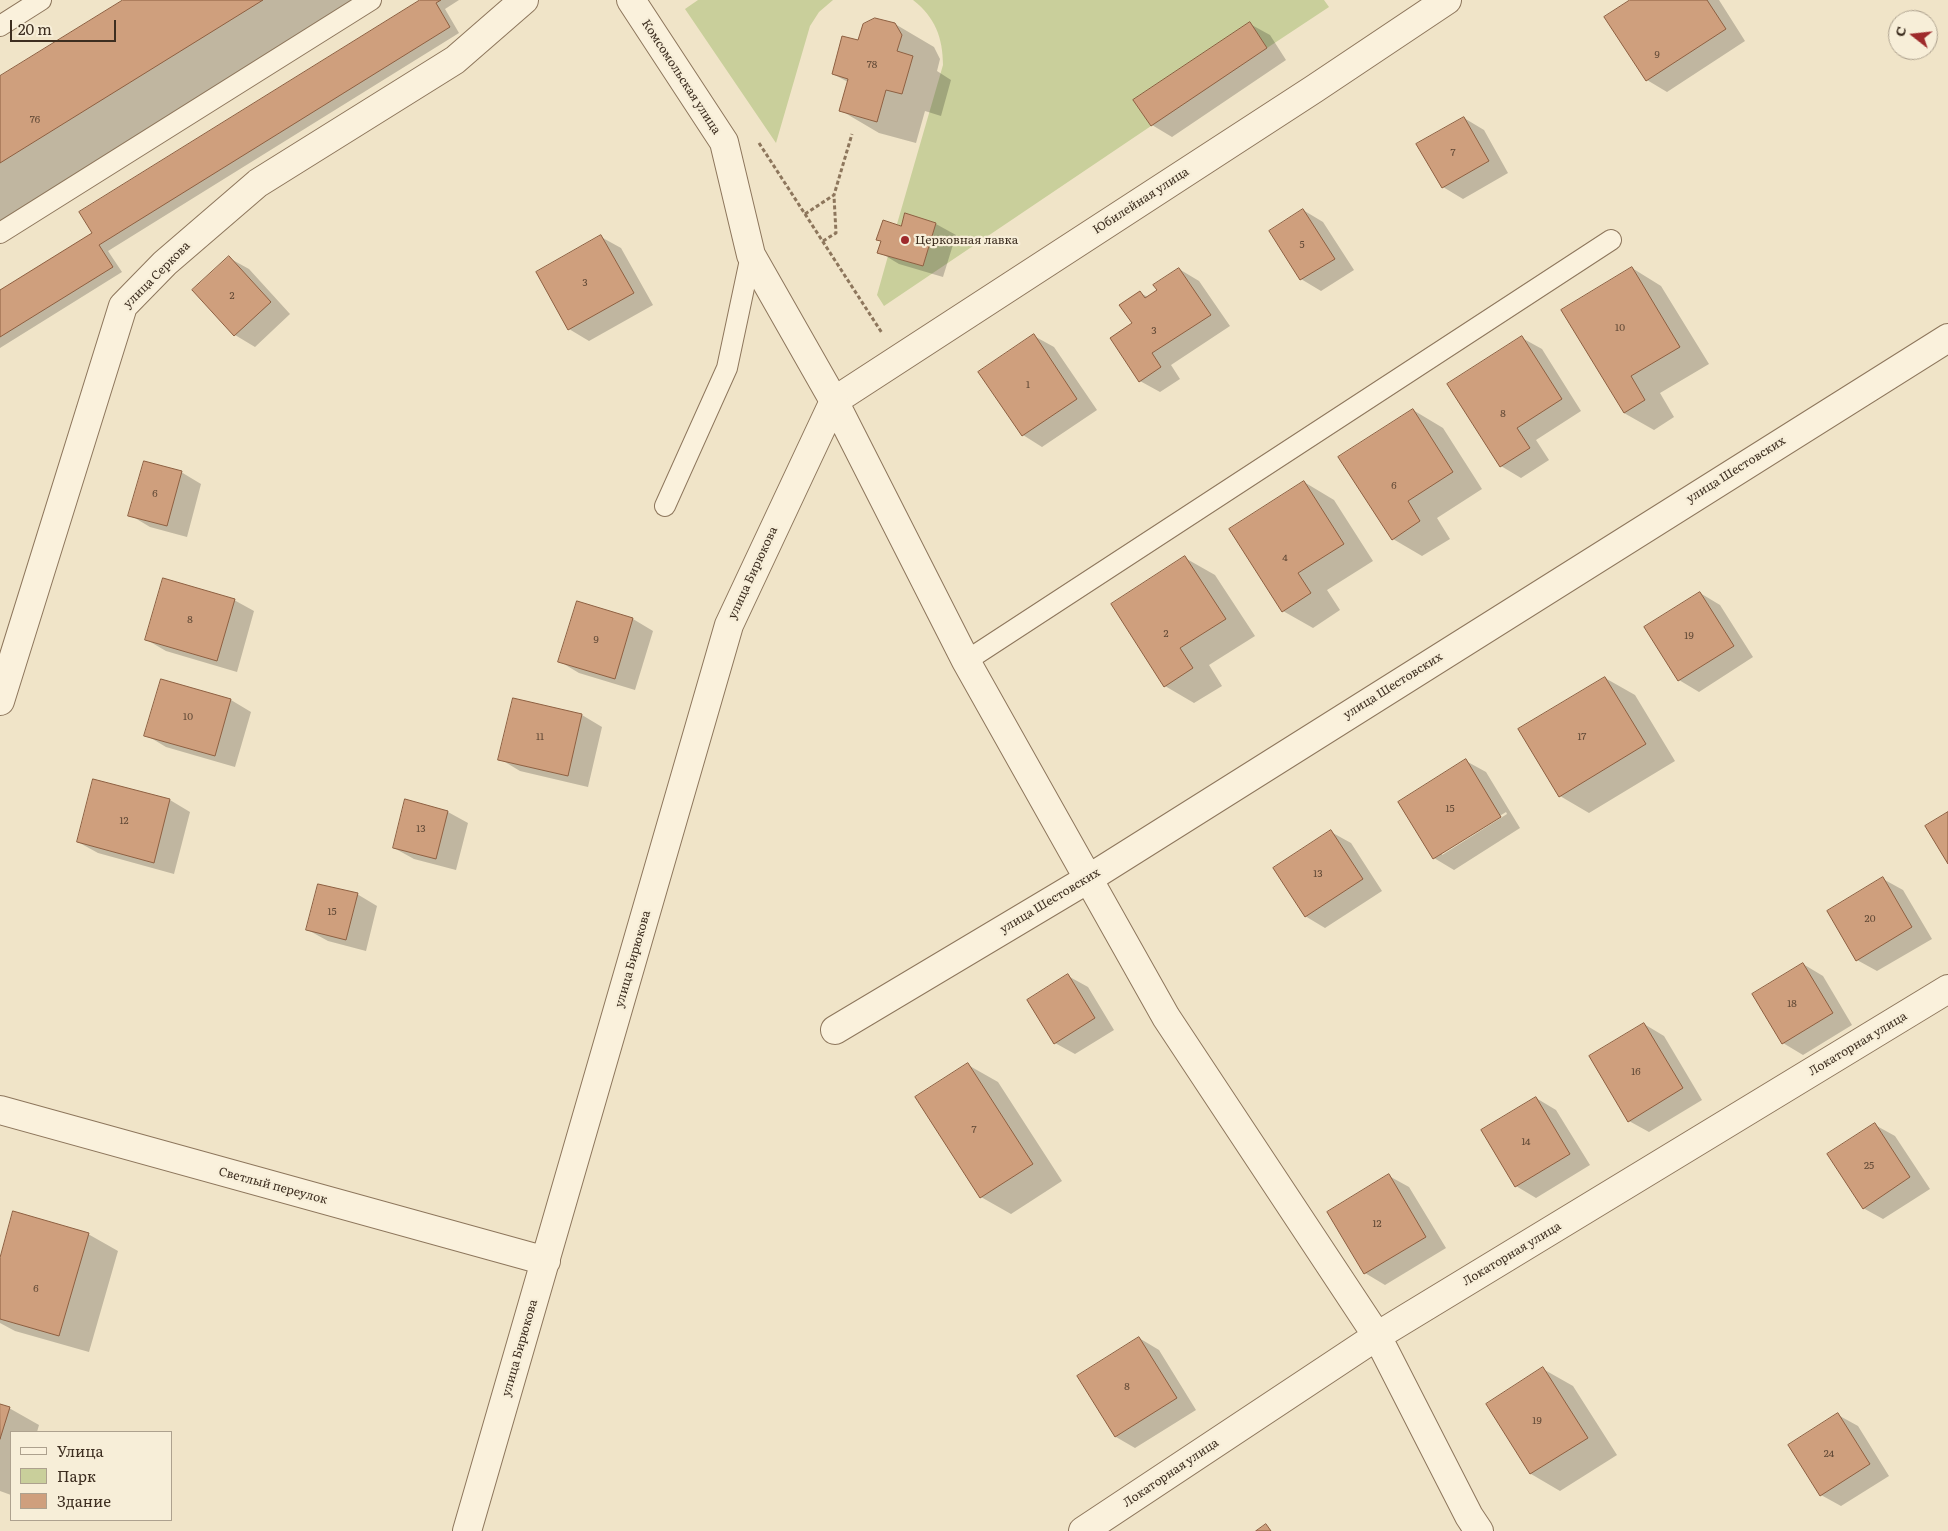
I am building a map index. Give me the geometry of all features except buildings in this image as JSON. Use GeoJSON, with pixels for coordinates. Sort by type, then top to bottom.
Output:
{"type":"FeatureCollection","features":[{"type":"Feature","properties":{"kind":"street","name":"улица Серкова"},"geometry":{"type":"LineString","coordinates":[[0,701],[123,306],[165,263],[258,183],[455,60],[524,0]]}},
{"type":"Feature","properties":{"kind":"street","name":"Комсомольская улица"},"geometry":{"type":"LineString","coordinates":[[631,0],[724,142],[751,255],[834,401],[966,661],[1166,1017],[1377,1336],[1469,1516],[1479,1531]]}},
{"type":"Feature","properties":{"kind":"street","name":"Юбилейная улица"},"geometry":{"type":"LineString","coordinates":[[834,401],[1314,89],[1447,0]]}},
{"type":"Feature","properties":{"kind":"street","name":"улица Шестовских"},"geometry":{"type":"LineString","coordinates":[[835,1030],[1088,879],[1948,338]]}},
{"type":"Feature","properties":{"kind":"street","name":"улица Бирюкова"},"geometry":{"type":"LineString","coordinates":[[467,1531],[729,625],[834,401]]}},
{"type":"Feature","properties":{"kind":"street","name":"Локаторная улица"},"geometry":{"type":"LineString","coordinates":[[1083,1531],[1377,1336],[1948,989]]}},
{"type":"Feature","properties":{"kind":"street","name":"Светлый переулок"},"geometry":{"type":"LineString","coordinates":[[0,1110],[546,1261]]}},
{"type":"Feature","properties":{"kind":"lane"},"geometry":{"type":"LineString","coordinates":[[0,26],[42,0]]}},
{"type":"Feature","properties":{"kind":"lane"},"geometry":{"type":"LineString","coordinates":[[0,233],[371,0]]}},
{"type":"Feature","properties":{"kind":"lane"},"geometry":{"type":"LineString","coordinates":[[966,661],[1611,240]]}},
{"type":"Feature","properties":{"kind":"lane"},"geometry":{"type":"LineString","coordinates":[[665,506],[727,368],[751,255]]}},
{"type":"Feature","properties":{"kind":"path"},"geometry":{"type":"LineString","coordinates":[[823,241],[836,233],[834,195],[852,134]]}},
{"type":"Feature","properties":{"kind":"path"},"geometry":{"type":"LineString","coordinates":[[757,139],[899,358]]}},
{"type":"Feature","properties":{"kind":"path"},"geometry":{"type":"LineString","coordinates":[[805,214],[834,195]]}},
{"type":"Feature","properties":{"kind":"green space"},"geometry":{"type":"Polygon","coordinates":[[[698,0],[833,0],[819,12],[810,26],[776,143],[685,9],[698,0]]]}},
{"type":"Feature","properties":{"kind":"green space"},"geometry":{"type":"Polygon","coordinates":[[[913,0],[1324,0],[1329,7],[1267,48],[1250,23],[1134,101],[1151,126],[884,306],[877,295],[888,256],[923,266],[936,223],[906,214],[901,226],[897,224],[943,65],[943,55],[936,29],[927,14],[913,0]]]}},
{"type":"Feature","properties":{"kind":"place","name":"Церковная лавка"},"geometry":{"type":"Point","coordinates":[905,240]}}]}
